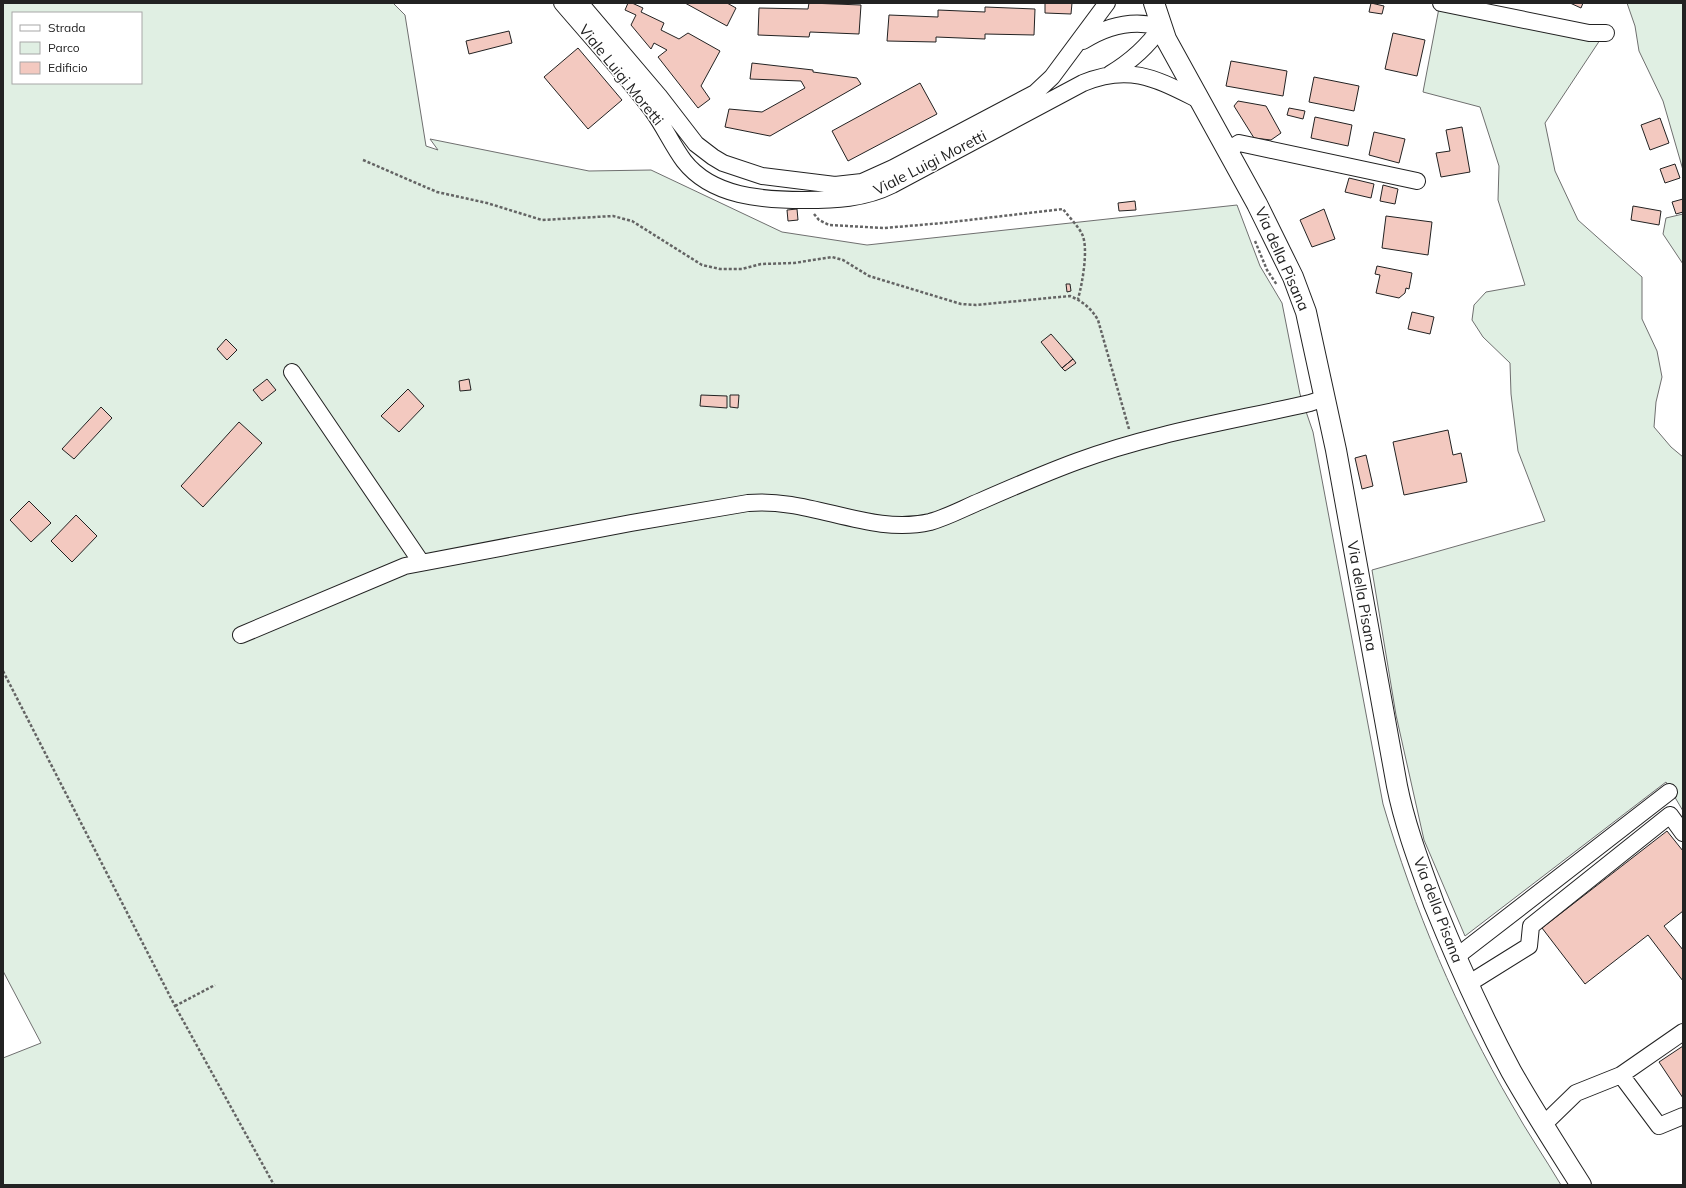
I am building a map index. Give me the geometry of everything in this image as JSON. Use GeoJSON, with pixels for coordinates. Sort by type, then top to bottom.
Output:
{"type":"FeatureCollection","features":[{"type":"Feature","properties":{"kind":"main road","name":"Via della Pisana"},"geometry":{"type":"LineString","coordinates":[[1154,3],[1161,27],[1178,62],[1228,150],[1276,241],[1301,296],[1311,329],[1336,450],[1399,798],[1426,882],[1468,984],[1511,1071],[1581,1185]]}},
{"type":"Feature","properties":{"kind":"street","name":"Viale Luigi Moretti"},"geometry":{"type":"LineString","coordinates":[[562,3],[652,110],[685,163],[696,173],[711,182],[740,194],[771,200],[853,198],[871,194],[886,188],[1083,83],[1109,74],[1133,58],[1152,40],[1161,27],[1138,22],[1121,25],[1103,30],[1075,46]]}},
{"type":"Feature","properties":{"kind":"street","name":"Viale Luigi Moretti"},"geometry":{"type":"LineString","coordinates":[[580,3],[659,96],[690,138],[703,151],[723,163],[762,176],[835,185],[856,184],[869,180],[1035,93],[1052,77],[1108,3]]}},
{"type":"Feature","properties":{"kind":"street"},"geometry":{"type":"LineString","coordinates":[[1441,3],[1589,33],[1606,33]]}},
{"type":"Feature","properties":{"kind":"street","name":"Viale Luigi Moretti"},"geometry":{"type":"LineString","coordinates":[[1109,74],[1129,73],[1155,80],[1201,101]]}},
{"type":"Feature","properties":{"kind":"street"},"geometry":{"type":"LineString","coordinates":[[1228,150],[1239,143],[1417,181]]}},
{"type":"Feature","properties":{"kind":"street"},"geometry":{"type":"LineString","coordinates":[[685,163],[695,166],[713,176],[733,184],[764,192],[782,192],[795,181]]}},
{"type":"Feature","properties":{"kind":"street"},"geometry":{"type":"LineString","coordinates":[[292,372],[421,562]]}},
{"type":"Feature","properties":{"kind":"street"},"geometry":{"type":"LineString","coordinates":[[242,635],[404,566],[631,523],[764,502],[792,504],[881,523],[909,524],[930,522],[1072,463],[1133,443],[1310,403],[1325,398]]}},
{"type":"Feature","properties":{"kind":"street"},"geometry":{"type":"LineString","coordinates":[[1456,957],[1669,792]]}},
{"type":"Feature","properties":{"kind":"street"},"geometry":{"type":"LineString","coordinates":[[1468,984],[1529,946],[1531,926],[1670,816],[1683,833]]}},
{"type":"Feature","properties":{"kind":"street"},"geometry":{"type":"LineString","coordinates":[[1543,1125],[1576,1093],[1621,1075],[1683,1032]]}},
{"type":"Feature","properties":{"kind":"street"},"geometry":{"type":"LineString","coordinates":[[1621,1075],[1659,1126],[1683,1116]]}},
{"type":"Feature","properties":{"kind":"path"},"geometry":{"type":"LineString","coordinates":[[363,160],[437,192],[487,203],[542,220],[613,216],[632,222],[702,265],[720,269],[742,269],[761,264],[794,263],[832,257],[843,260],[869,276],[960,304],[976,305],[1070,296],[1092,310],[1098,320],[1133,443]]}},
{"type":"Feature","properties":{"kind":"path"},"geometry":{"type":"LineString","coordinates":[[809,200],[814,215],[819,220],[829,225],[863,228],[943,224],[1063,209],[1083,235],[1085,253],[1082,284],[1078,300]]}},
{"type":"Feature","properties":{"kind":"path"},"geometry":{"type":"LineString","coordinates":[[3,671],[175,1006],[274,1185]]}},
{"type":"Feature","properties":{"kind":"path"},"geometry":{"type":"LineString","coordinates":[[175,1006],[215,986]]}},
{"type":"Feature","properties":{"kind":"green space"},"geometry":{"type":"Polygon","coordinates":[[[3,3],[393,3],[405,15],[426,146],[438,150],[430,139],[589,171],[651,170],[782,232],[867,245],[1237,205],[1260,266],[1282,303],[1300,394],[1313,432],[1383,804],[1395,843],[1423,921],[1455,996],[1492,1069],[1561,1185],[3,1185],[3,1058],[41,1043],[3,971],[3,3]]]}},
{"type":"Feature","properties":{"kind":"green space"},"geometry":{"type":"Polygon","coordinates":[[[1627,3],[1683,3],[1683,170],[1663,101],[1639,51],[1635,26],[1627,3]]]}},
{"type":"Feature","properties":{"kind":"green space"},"geometry":{"type":"Polygon","coordinates":[[[1439,8],[1600,40],[1545,123],[1555,171],[1578,220],[1642,277],[1642,319],[1657,351],[1662,377],[1656,402],[1654,427],[1671,447],[1683,457],[1683,811],[1666,782],[1465,936],[1424,840],[1396,715],[1372,570],[1545,521],[1518,451],[1511,394],[1510,363],[1483,337],[1472,320],[1474,305],[1486,292],[1525,285],[1498,200],[1499,166],[1480,107],[1423,92],[1439,8]]]}},
{"type":"Feature","properties":{"kind":"green space"},"geometry":{"type":"Polygon","coordinates":[[[1683,214],[1683,264],[1663,234],[1666,218],[1683,214]]]}},
{"type":"Feature","properties":{"kind":"building"},"geometry":{"type":"Polygon","coordinates":[[[628,3],[632,3],[643,8],[641,12],[664,23],[661,30],[679,39],[688,33],[720,51],[701,86],[710,99],[698,108],[658,57],[667,50],[654,43],[651,49],[631,25],[636,15],[625,10],[628,3]]]}},
{"type":"Feature","properties":{"kind":"building"},"geometry":{"type":"Polygon","coordinates":[[[685,3],[727,3],[736,8],[727,26],[685,3]]]}},
{"type":"Feature","properties":{"kind":"building"},"geometry":{"type":"Polygon","coordinates":[[[809,3],[861,5],[859,34],[810,32],[809,37],[758,35],[759,8],[808,9],[809,3]]]}},
{"type":"Feature","properties":{"kind":"building"},"geometry":{"type":"Polygon","coordinates":[[[1045,3],[1072,3],[1071,14],[1045,13],[1045,3]]]}},
{"type":"Feature","properties":{"kind":"building"},"geometry":{"type":"Polygon","coordinates":[[[1371,3],[1384,6],[1382,14],[1369,12],[1371,3]]]}},
{"type":"Feature","properties":{"kind":"building"},"geometry":{"type":"Polygon","coordinates":[[[1570,3],[1583,3],[1581,8],[1570,3]]]}},
{"type":"Feature","properties":{"kind":"building"},"geometry":{"type":"Polygon","coordinates":[[[985,7],[1035,9],[1034,35],[985,34],[985,39],[936,37],[936,42],[887,41],[889,15],[938,17],[938,10],[985,12],[985,7]]]}},
{"type":"Feature","properties":{"kind":"building"},"geometry":{"type":"Polygon","coordinates":[[[509,31],[512,43],[469,54],[466,41],[509,31]]]}},
{"type":"Feature","properties":{"kind":"building"},"geometry":{"type":"Polygon","coordinates":[[[1393,33],[1425,40],[1417,76],[1385,69],[1393,33]]]}},
{"type":"Feature","properties":{"kind":"building"},"geometry":{"type":"Polygon","coordinates":[[[578,48],[622,100],[588,129],[544,77],[578,48]]]}},
{"type":"Feature","properties":{"kind":"building"},"geometry":{"type":"Polygon","coordinates":[[[1231,61],[1287,71],[1283,96],[1226,86],[1231,61]]]}},
{"type":"Feature","properties":{"kind":"building"},"geometry":{"type":"Polygon","coordinates":[[[752,63],[813,70],[813,72],[857,78],[861,84],[770,136],[725,127],[729,109],[762,112],[805,88],[801,81],[750,79],[752,63]]]}},
{"type":"Feature","properties":{"kind":"building"},"geometry":{"type":"Polygon","coordinates":[[[1314,77],[1359,86],[1354,111],[1309,102],[1314,77]]]}},
{"type":"Feature","properties":{"kind":"building"},"geometry":{"type":"Polygon","coordinates":[[[920,83],[937,114],[848,161],[832,131],[920,83]]]}},
{"type":"Feature","properties":{"kind":"building"},"geometry":{"type":"Polygon","coordinates":[[[1238,101],[1266,106],[1281,133],[1271,140],[1254,138],[1234,106],[1238,101]]]}},
{"type":"Feature","properties":{"kind":"building"},"geometry":{"type":"Polygon","coordinates":[[[1289,108],[1305,111],[1303,119],[1287,115],[1289,108]]]}},
{"type":"Feature","properties":{"kind":"building"},"geometry":{"type":"Polygon","coordinates":[[[1315,117],[1352,125],[1348,146],[1311,138],[1315,117]]]}},
{"type":"Feature","properties":{"kind":"building"},"geometry":{"type":"Polygon","coordinates":[[[1660,118],[1669,143],[1650,150],[1641,125],[1660,118]]]}},
{"type":"Feature","properties":{"kind":"building"},"geometry":{"type":"Polygon","coordinates":[[[1462,127],[1470,172],[1441,177],[1436,153],[1450,151],[1446,130],[1462,127]]]}},
{"type":"Feature","properties":{"kind":"building"},"geometry":{"type":"Polygon","coordinates":[[[1374,132],[1405,139],[1399,163],[1369,155],[1374,132]]]}},
{"type":"Feature","properties":{"kind":"building"},"geometry":{"type":"Polygon","coordinates":[[[1675,164],[1680,178],[1665,183],[1660,169],[1675,164]]]}},
{"type":"Feature","properties":{"kind":"building"},"geometry":{"type":"Polygon","coordinates":[[[1349,178],[1374,184],[1371,198],[1345,192],[1349,178]]]}},
{"type":"Feature","properties":{"kind":"building"},"geometry":{"type":"Polygon","coordinates":[[[1383,185],[1398,189],[1395,204],[1380,201],[1383,185]]]}},
{"type":"Feature","properties":{"kind":"building"},"geometry":{"type":"Polygon","coordinates":[[[1683,199],[1683,212],[1676,214],[1672,202],[1683,199]]]}},
{"type":"Feature","properties":{"kind":"building"},"geometry":{"type":"Polygon","coordinates":[[[1135,201],[1136,210],[1119,211],[1118,203],[1135,201]]]}},
{"type":"Feature","properties":{"kind":"building"},"geometry":{"type":"Polygon","coordinates":[[[1633,206],[1661,211],[1659,225],[1631,220],[1633,206]]]}},
{"type":"Feature","properties":{"kind":"building"},"geometry":{"type":"Polygon","coordinates":[[[797,209],[798,220],[788,221],[787,210],[797,209]]]}},
{"type":"Feature","properties":{"kind":"building"},"geometry":{"type":"Polygon","coordinates":[[[1324,209],[1335,239],[1312,247],[1300,220],[1324,209]]]}},
{"type":"Feature","properties":{"kind":"building"},"geometry":{"type":"Polygon","coordinates":[[[1386,216],[1432,222],[1428,255],[1382,248],[1386,216]]]}},
{"type":"Feature","properties":{"kind":"building"},"geometry":{"type":"Polygon","coordinates":[[[1377,266],[1412,273],[1409,289],[1406,288],[1405,293],[1399,298],[1376,293],[1380,275],[1375,274],[1377,266]]]}},
{"type":"Feature","properties":{"kind":"building"},"geometry":{"type":"Polygon","coordinates":[[[1066,284],[1070,284],[1071,291],[1067,292],[1066,284]]]}},
{"type":"Feature","properties":{"kind":"building"},"geometry":{"type":"Polygon","coordinates":[[[1412,312],[1434,317],[1430,334],[1408,329],[1412,312]]]}},
{"type":"Feature","properties":{"kind":"building"},"geometry":{"type":"Polygon","coordinates":[[[1051,334],[1073,359],[1062,368],[1041,342],[1051,334]]]}},
{"type":"Feature","properties":{"kind":"building"},"geometry":{"type":"Polygon","coordinates":[[[226,339],[237,350],[227,360],[217,349],[226,339]]]}},
{"type":"Feature","properties":{"kind":"building"},"geometry":{"type":"Polygon","coordinates":[[[1073,359],[1076,363],[1065,371],[1062,368],[1073,359]]]}},
{"type":"Feature","properties":{"kind":"building"},"geometry":{"type":"Polygon","coordinates":[[[267,379],[276,390],[262,401],[253,390],[267,379]]]}},
{"type":"Feature","properties":{"kind":"building"},"geometry":{"type":"Polygon","coordinates":[[[469,379],[471,390],[460,391],[459,381],[469,379]]]}},
{"type":"Feature","properties":{"kind":"building"},"geometry":{"type":"Polygon","coordinates":[[[408,389],[424,406],[399,432],[381,416],[408,389]]]}},
{"type":"Feature","properties":{"kind":"building"},"geometry":{"type":"Polygon","coordinates":[[[701,395],[727,396],[727,408],[700,406],[701,395]]]}},
{"type":"Feature","properties":{"kind":"building"},"geometry":{"type":"Polygon","coordinates":[[[730,395],[739,395],[738,408],[730,407],[730,395]]]}},
{"type":"Feature","properties":{"kind":"building"},"geometry":{"type":"Polygon","coordinates":[[[101,407],[112,418],[74,459],[62,449],[101,407]]]}},
{"type":"Feature","properties":{"kind":"building"},"geometry":{"type":"Polygon","coordinates":[[[239,422],[262,443],[203,507],[181,486],[239,422]]]}},
{"type":"Feature","properties":{"kind":"building"},"geometry":{"type":"Polygon","coordinates":[[[1448,430],[1453,455],[1461,453],[1467,482],[1404,495],[1393,442],[1448,430]]]}},
{"type":"Feature","properties":{"kind":"building"},"geometry":{"type":"Polygon","coordinates":[[[1366,455],[1373,486],[1362,489],[1355,458],[1366,455]]]}},
{"type":"Feature","properties":{"kind":"building"},"geometry":{"type":"Polygon","coordinates":[[[29,501],[51,523],[31,542],[10,520],[29,501]]]}},
{"type":"Feature","properties":{"kind":"building"},"geometry":{"type":"Polygon","coordinates":[[[76,515],[97,536],[72,562],[51,541],[76,515]]]}},
{"type":"Feature","properties":{"kind":"building"},"geometry":{"type":"Polygon","coordinates":[[[1667,831],[1683,851],[1683,911],[1664,926],[1683,950],[1683,981],[1648,935],[1585,984],[1542,928],[1667,831]]]}},
{"type":"Feature","properties":{"kind":"building"},"geometry":{"type":"Polygon","coordinates":[[[1683,1046],[1683,1098],[1659,1062],[1683,1046]]]}}]}
